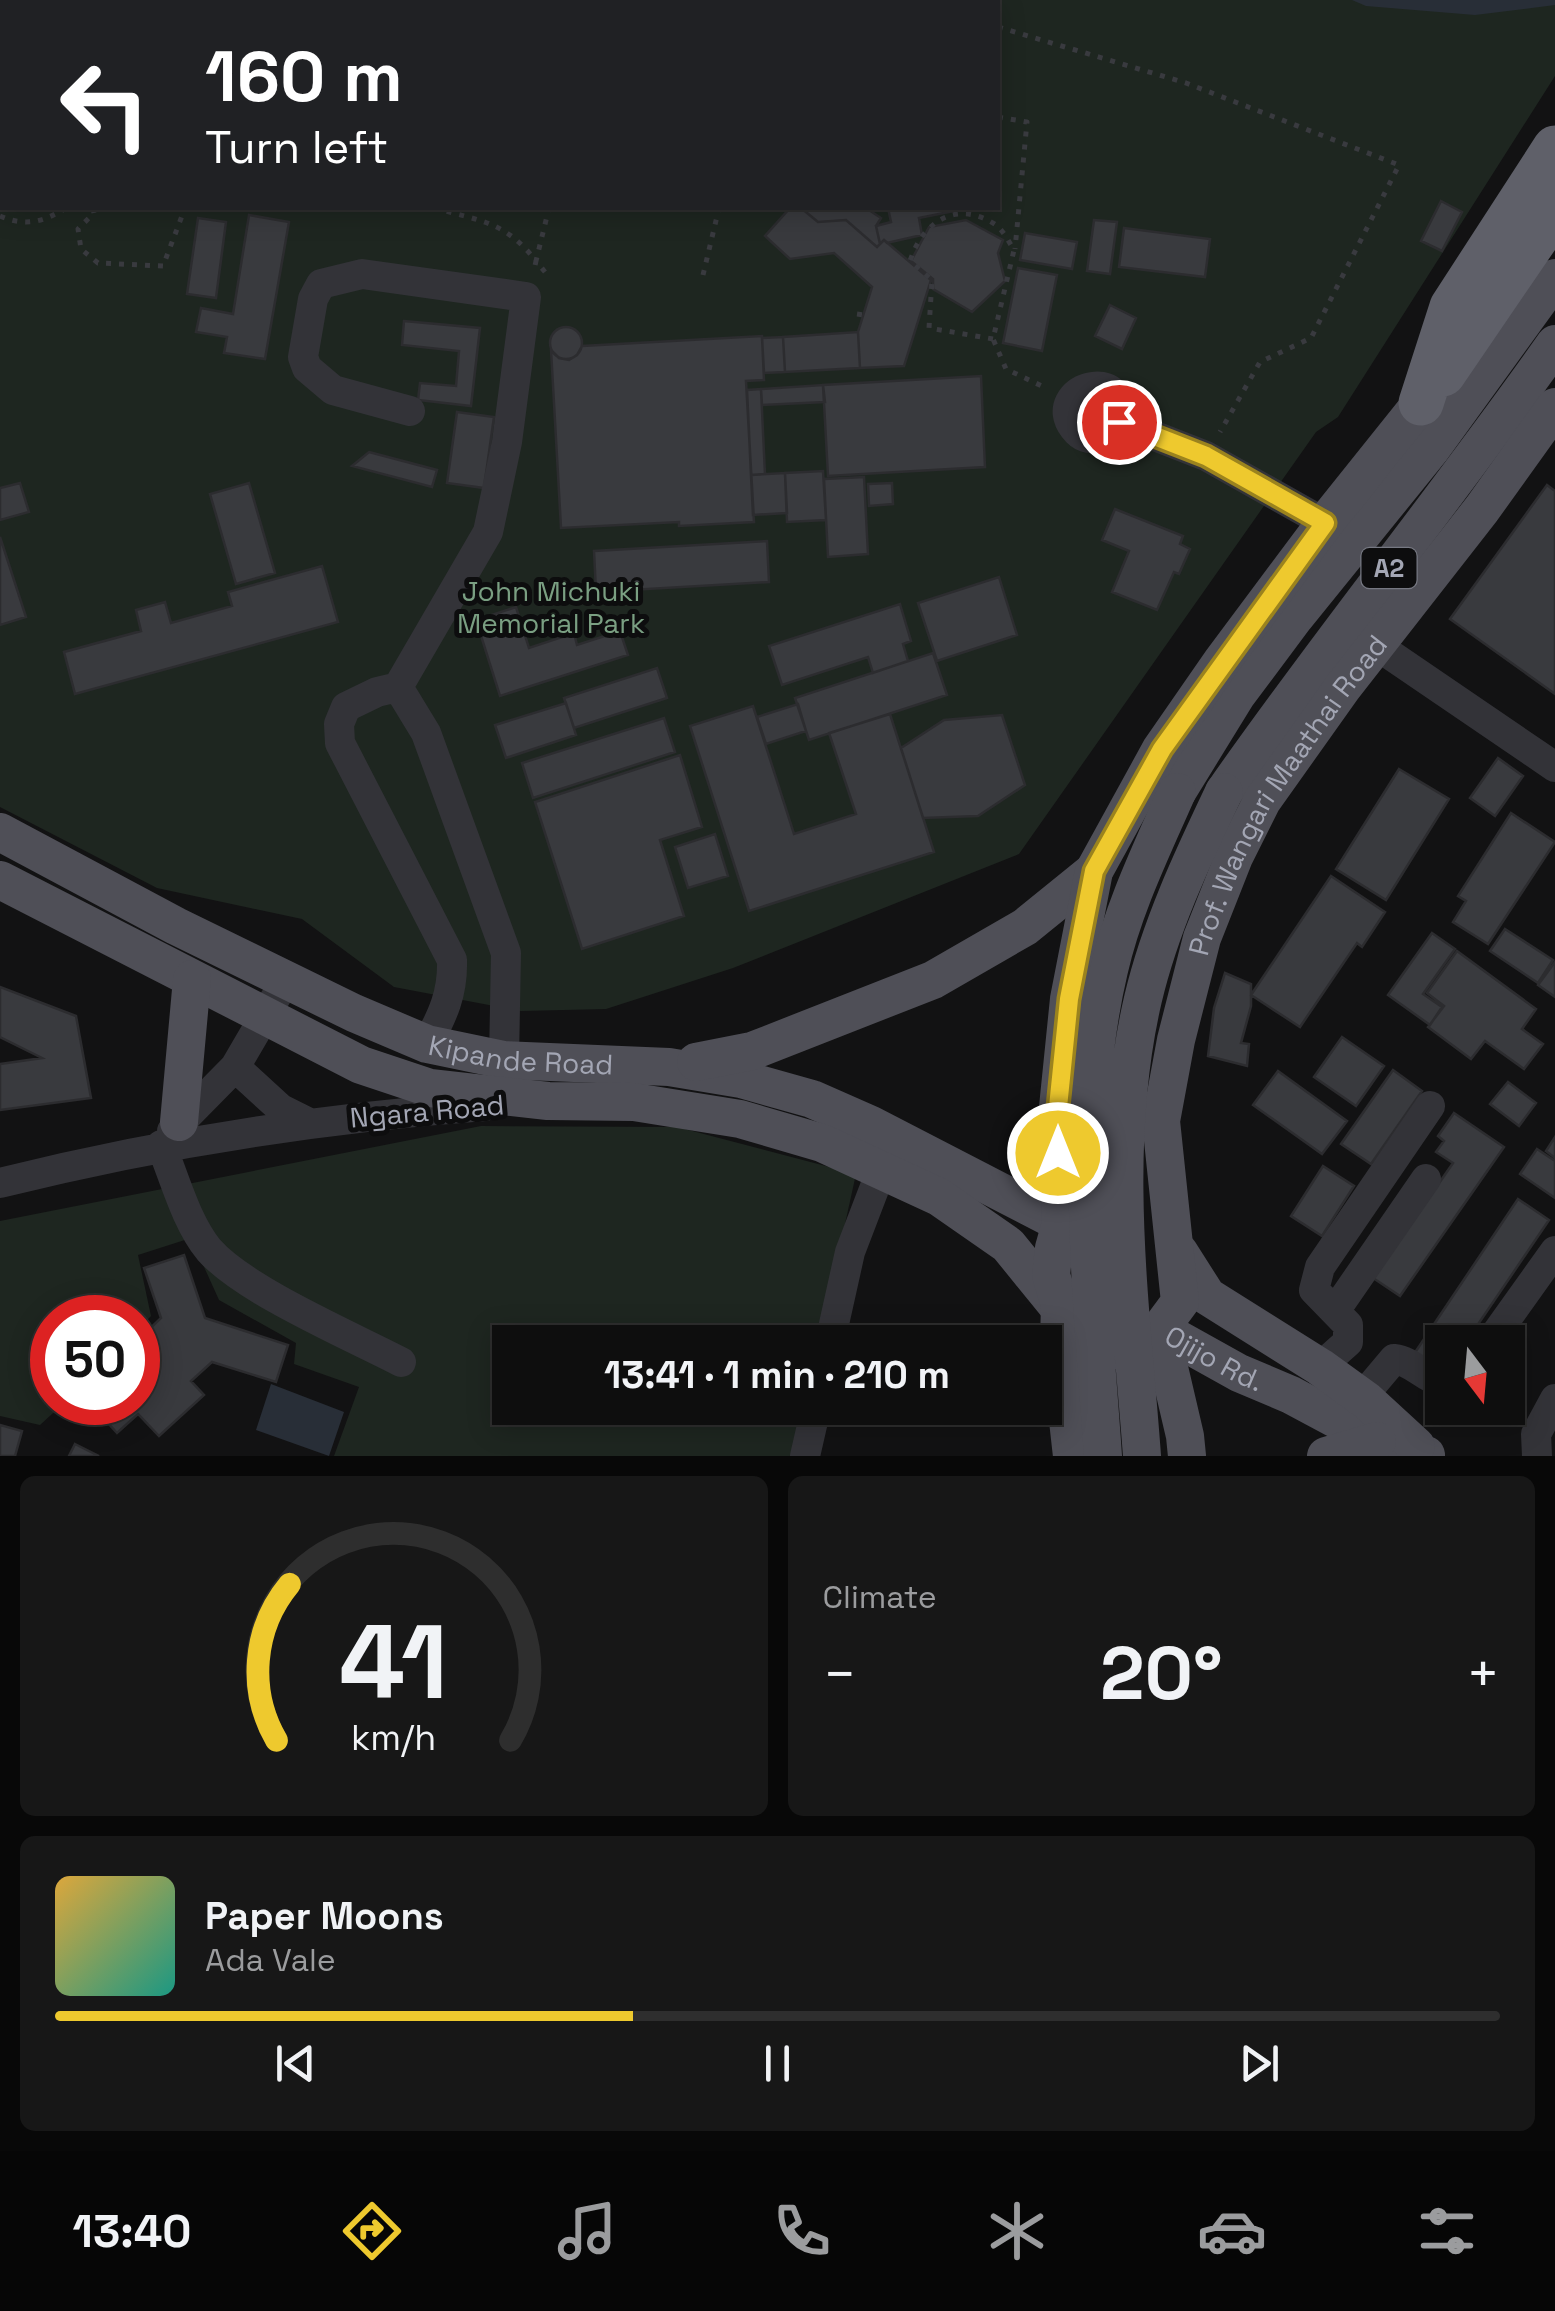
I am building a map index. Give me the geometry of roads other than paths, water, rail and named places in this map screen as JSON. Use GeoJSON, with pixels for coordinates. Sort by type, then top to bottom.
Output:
{"type":"FeatureCollection","features":[{"type":"Feature","properties":{"kind":"highway"},"geometry":{"type":"LineString","coordinates":[[1421,403],[1452,307],[1555,148]]}},
{"type":"Feature","properties":{"kind":"highway"},"geometry":{"type":"LineString","coordinates":[[1421,403],[1555,210]]}},
{"type":"Feature","properties":{"kind":"main road","name":"A2"},"geometry":{"type":"LineString","coordinates":[[1103,1456],[1089,1215],[1089,1123],[1109,968],[1134,890],[1177,792],[1338,536],[1431,449],[1555,278]]}},
{"type":"Feature","properties":{"kind":"main road","name":"Prof. Wangari Maathai Road"},"geometry":{"type":"LineString","coordinates":[[1172,1242],[1161,1121],[1176,1040],[1202,938],[1234,857],[1262,800],[1360,635],[1482,447],[1555,344]]}},
{"type":"Feature","properties":{"kind":"main road"},"geometry":{"type":"LineString","coordinates":[[1072,1456],[1059,1340],[1060,1305],[1051,1275],[1061,1223],[1057,1117],[1069,999],[1094,871],[1162,749],[1222,661],[1242,653],[1327,552],[1338,548],[1338,536],[1421,403]]}},
{"type":"Feature","properties":{"kind":"main road","name":"Prof. Wangari Maathai Road"},"geometry":{"type":"LineString","coordinates":[[1142,1456],[1124,1226],[1131,1071],[1144,997],[1182,879],[1224,792],[1360,635],[1482,509],[1555,408]]}},
{"type":"Feature","properties":{"kind":"main road","name":"Kipande Road"},"geometry":{"type":"LineString","coordinates":[[0,832],[176,926],[354,1013],[427,1044],[504,1060],[669,1068],[742,1079],[812,1099],[871,1125],[1061,1223]]}},
{"type":"Feature","properties":{"kind":"main road"},"geometry":{"type":"LineString","coordinates":[[669,1068],[752,1050],[933,980],[1025,928],[1094,871]]}},
{"type":"Feature","properties":{"kind":"main road","name":"Kipande Road"},"geometry":{"type":"LineString","coordinates":[[0,880],[361,1066],[430,1088],[548,1101]]}},
{"type":"Feature","properties":{"kind":"main road"},"geometry":{"type":"LineString","coordinates":[[170,1134],[192,979]]}},
{"type":"Feature","properties":{"kind":"main road","name":"Ojijo Rd."},"geometry":{"type":"LineString","coordinates":[[548,1101],[634,1102],[740,1119],[822,1143],[939,1197],[1008,1245],[1078,1331],[1105,1350],[1138,1350],[1160,1329],[1239,1373],[1377,1440],[1427,1455]]}},
{"type":"Feature","properties":{"kind":"main road","name":"Ojijo Rd."},"geometry":{"type":"LineString","coordinates":[[1061,1223],[1083,1208],[1107,1204],[1143,1211],[1172,1242],[1207,1296],[1362,1397],[1427,1455]]}},
{"type":"Feature","properties":{"kind":"main road"},"geometry":{"type":"LineString","coordinates":[[1172,1242],[1180,1302],[1160,1329],[1186,1436],[1187,1456]]}},
{"type":"Feature","properties":{"kind":"main road"},"geometry":{"type":"LineString","coordinates":[[1326,1456],[1377,1440]]}},
{"type":"Feature","properties":{"kind":"street"},"geometry":{"type":"LineString","coordinates":[[410,410],[333,390],[308,368],[303,357],[314,299],[322,284],[362,274],[540,290],[488,532],[398,686],[346,706],[339,724],[340,743],[452,960],[448,1004],[427,1044]]}},
{"type":"Feature","properties":{"kind":"street"},"geometry":{"type":"LineString","coordinates":[[1071,399],[1079,390],[1095,386],[1109,389],[1122,410],[1119,422],[1206,456],[1338,536]]}},
{"type":"Feature","properties":{"kind":"street"},"geometry":{"type":"LineString","coordinates":[[1360,635],[1555,767]]}},
{"type":"Feature","properties":{"kind":"street"},"geometry":{"type":"LineString","coordinates":[[398,686],[426,734],[506,953],[504,1060]]}},
{"type":"Feature","properties":{"kind":"street"},"geometry":{"type":"LineString","coordinates":[[452,960],[506,953]]}},
{"type":"Feature","properties":{"kind":"street"},"geometry":{"type":"LineString","coordinates":[[286,978],[235,1068],[170,1134],[194,1224],[210,1251],[256,1286],[340,1317],[401,1362]]}},
{"type":"Feature","properties":{"kind":"street"},"geometry":{"type":"LineString","coordinates":[[235,1068],[281,1110],[307,1122]]}},
{"type":"Feature","properties":{"kind":"street","name":"Ngara Road"},"geometry":{"type":"LineString","coordinates":[[0,1183],[170,1134],[548,1101]]}},
{"type":"Feature","properties":{"kind":"street"},"geometry":{"type":"LineString","coordinates":[[1320,1367],[1348,1342],[1348,1325],[1314,1290],[1320,1267],[1430,1106]]}},
{"type":"Feature","properties":{"kind":"street"},"geometry":{"type":"LineString","coordinates":[[834,1325],[850,1252],[881,1171]]}},
{"type":"Feature","properties":{"kind":"street"},"geometry":{"type":"LineString","coordinates":[[1336,1312],[1426,1179]]}},
{"type":"Feature","properties":{"kind":"street"},"geometry":{"type":"LineString","coordinates":[[1502,1325],[1555,1251]]}},
{"type":"Feature","properties":{"kind":"street"},"geometry":{"type":"LineString","coordinates":[[1362,1397],[1394,1359],[1406,1360],[1425,1375]]}},
{"type":"Feature","properties":{"kind":"street"},"geometry":{"type":"LineString","coordinates":[[1537,1456],[1536,1434],[1555,1399]]}},
{"type":"Feature","properties":{"kind":"street"},"geometry":{"type":"LineString","coordinates":[[805,1456],[812,1425]]}},
{"type":"Feature","properties":{"kind":"park label","name":"John Michuki Memorial Park"},"geometry":{"type":"Point","coordinates":[551,607]}}]}
